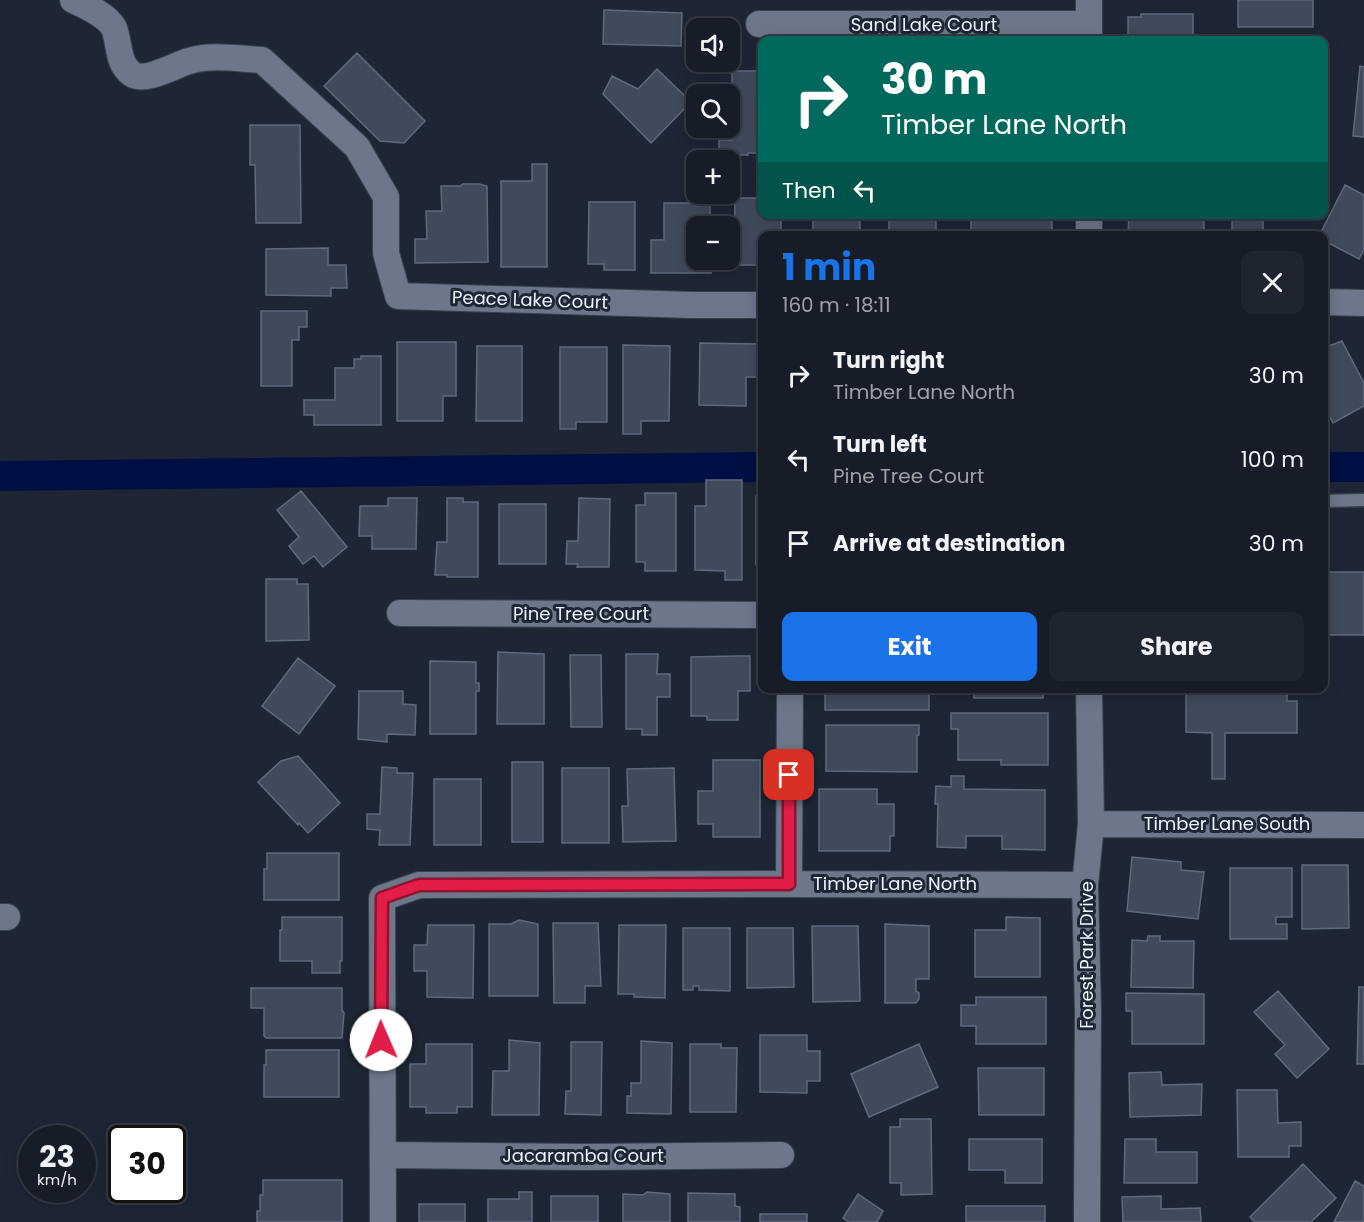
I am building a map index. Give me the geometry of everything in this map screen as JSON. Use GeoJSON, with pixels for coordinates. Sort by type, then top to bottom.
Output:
{"type":"FeatureCollection","features":[{"type":"Feature","properties":{"kind":"street","name":"Peace Lake Court"},"geometry":{"type":"LineString","coordinates":[[73,0],[94,10],[113,27],[124,65],[133,75],[144,77],[188,61],[204,58],[262,60],[357,147],[386,197],[386,253],[398,296],[692,305],[758,304]]}},
{"type":"Feature","properties":{"kind":"street","name":"Sand Lake Court"},"geometry":{"type":"LineString","coordinates":[[759,24],[1089,21]]}},
{"type":"Feature","properties":{"kind":"street"},"geometry":{"type":"LineString","coordinates":[[1328,302],[1364,303]]}},
{"type":"Feature","properties":{"kind":"street","name":"Pine Tree Court"},"geometry":{"type":"LineString","coordinates":[[400,613],[758,615]]}},
{"type":"Feature","properties":{"kind":"street"},"geometry":{"type":"LineString","coordinates":[[789,884],[790,693]]}},
{"type":"Feature","properties":{"kind":"street","name":"Forest Park Drive"},"geometry":{"type":"LineString","coordinates":[[1087,1222],[1088,1011],[1085,885],[1090,824],[1089,693]]}},
{"type":"Feature","properties":{"kind":"street","name":"Timber Lane South"},"geometry":{"type":"LineString","coordinates":[[1090,824],[1364,825]]}},
{"type":"Feature","properties":{"kind":"street","name":"Timber Lane North"},"geometry":{"type":"LineString","coordinates":[[383,1222],[382,898],[419,885],[1085,885]]}},
{"type":"Feature","properties":{"kind":"street","name":"Jacaramba Court"},"geometry":{"type":"LineString","coordinates":[[384,1155],[585,1157],[782,1155]]}},
{"type":"Feature","properties":{"kind":"lane"},"geometry":{"type":"LineString","coordinates":[[1328,501],[1364,500]]}},
{"type":"Feature","properties":{"kind":"building"},"geometry":{"type":"Polygon","coordinates":[[[1238,0],[1313,0],[1313,27],[1238,27],[1238,0]]]}},
{"type":"Feature","properties":{"kind":"building"},"geometry":{"type":"Polygon","coordinates":[[[604,10],[682,13],[681,46],[603,44],[604,10]]]}},
{"type":"Feature","properties":{"kind":"building"},"geometry":{"type":"Polygon","coordinates":[[[1141,14],[1193,14],[1193,36],[1128,36],[1128,17],[1141,17],[1141,14]]]}},
{"type":"Feature","properties":{"kind":"building"},"geometry":{"type":"Polygon","coordinates":[[[357,53],[425,121],[404,143],[380,141],[324,86],[357,53]]]}},
{"type":"Feature","properties":{"kind":"building"},"geometry":{"type":"Polygon","coordinates":[[[1360,66],[1364,67],[1364,137],[1353,136],[1360,66]]]}},
{"type":"Feature","properties":{"kind":"building"},"geometry":{"type":"Polygon","coordinates":[[[657,69],[686,97],[686,107],[651,143],[603,94],[612,76],[638,89],[657,69]]]}},
{"type":"Feature","properties":{"kind":"building"},"geometry":{"type":"Polygon","coordinates":[[[758,71],[758,153],[740,155],[740,150],[719,150],[719,140],[740,138],[740,84],[732,84],[732,72],[758,71]]]}},
{"type":"Feature","properties":{"kind":"building"},"geometry":{"type":"Polygon","coordinates":[[[250,125],[300,125],[301,223],[256,223],[255,165],[250,165],[250,125]]]}},
{"type":"Feature","properties":{"kind":"building"},"geometry":{"type":"Polygon","coordinates":[[[532,164],[547,164],[547,267],[501,267],[501,181],[532,181],[532,164]]]}},
{"type":"Feature","properties":{"kind":"building"},"geometry":{"type":"Polygon","coordinates":[[[463,184],[487,186],[488,262],[415,263],[415,239],[427,239],[426,211],[442,211],[441,186],[463,184]]]}},
{"type":"Feature","properties":{"kind":"building"},"geometry":{"type":"Polygon","coordinates":[[[1345,185],[1364,195],[1364,250],[1359,259],[1328,243],[1328,231],[1322,231],[1345,185]]]}},
{"type":"Feature","properties":{"kind":"building"},"geometry":{"type":"Polygon","coordinates":[[[740,198],[758,198],[758,219],[781,219],[781,231],[758,231],[758,265],[740,265],[740,216],[735,216],[735,204],[740,204],[740,198]]]}},
{"type":"Feature","properties":{"kind":"building"},"geometry":{"type":"Polygon","coordinates":[[[589,202],[635,202],[635,270],[604,270],[604,264],[588,264],[589,202]]]}},
{"type":"Feature","properties":{"kind":"building"},"geometry":{"type":"Polygon","coordinates":[[[664,203],[686,203],[695,204],[695,206],[710,204],[710,216],[686,216],[686,270],[711,270],[711,273],[651,273],[651,240],[664,240],[664,203]]]}},
{"type":"Feature","properties":{"kind":"building"},"geometry":{"type":"Polygon","coordinates":[[[813,219],[860,219],[860,231],[813,231],[813,219]]]}},
{"type":"Feature","properties":{"kind":"building"},"geometry":{"type":"Polygon","coordinates":[[[889,219],[936,219],[936,231],[889,231],[889,219]]]}},
{"type":"Feature","properties":{"kind":"building"},"geometry":{"type":"Polygon","coordinates":[[[971,219],[1052,219],[1052,231],[971,231],[971,219]]]}},
{"type":"Feature","properties":{"kind":"building"},"geometry":{"type":"Polygon","coordinates":[[[1129,219],[1204,219],[1204,231],[1128,231],[1129,219]]]}},
{"type":"Feature","properties":{"kind":"building"},"geometry":{"type":"Polygon","coordinates":[[[1232,219],[1263,219],[1263,231],[1232,231],[1232,219]]]}},
{"type":"Feature","properties":{"kind":"building"},"geometry":{"type":"Polygon","coordinates":[[[328,248],[328,265],[346,265],[347,288],[331,288],[331,296],[266,295],[266,249],[328,248]]]}},
{"type":"Feature","properties":{"kind":"building"},"geometry":{"type":"Polygon","coordinates":[[[261,311],[307,311],[307,327],[299,327],[299,340],[292,340],[292,386],[261,386],[261,311]]]}},
{"type":"Feature","properties":{"kind":"building"},"geometry":{"type":"Polygon","coordinates":[[[1342,341],[1364,383],[1364,406],[1333,423],[1328,414],[1328,346],[1342,341]]]}},
{"type":"Feature","properties":{"kind":"building"},"geometry":{"type":"Polygon","coordinates":[[[397,342],[456,342],[456,396],[443,396],[443,421],[397,421],[397,342]]]}},
{"type":"Feature","properties":{"kind":"building"},"geometry":{"type":"Polygon","coordinates":[[[700,343],[758,344],[758,377],[746,377],[746,406],[699,405],[700,343]]]}},
{"type":"Feature","properties":{"kind":"building"},"geometry":{"type":"Polygon","coordinates":[[[623,345],[670,346],[669,421],[641,421],[641,434],[623,434],[623,345]]]}},
{"type":"Feature","properties":{"kind":"building"},"geometry":{"type":"Polygon","coordinates":[[[477,346],[522,346],[522,421],[476,421],[477,346]]]}},
{"type":"Feature","properties":{"kind":"building"},"geometry":{"type":"Polygon","coordinates":[[[560,347],[607,347],[607,422],[576,422],[576,429],[560,429],[560,347]]]}},
{"type":"Feature","properties":{"kind":"building"},"geometry":{"type":"Polygon","coordinates":[[[361,356],[381,356],[381,425],[314,425],[314,415],[304,415],[304,400],[335,400],[335,368],[354,368],[354,359],[361,359],[361,356]]]}},
{"type":"Feature","properties":{"kind":"building"},"geometry":{"type":"Polygon","coordinates":[[[706,480],[742,480],[742,580],[725,580],[725,571],[695,570],[695,506],[706,506],[706,480]]]}},
{"type":"Feature","properties":{"kind":"building"},"geometry":{"type":"Polygon","coordinates":[[[301,491],[347,547],[323,567],[314,556],[303,564],[289,546],[299,537],[277,510],[301,491]]]}},
{"type":"Feature","properties":{"kind":"building"},"geometry":{"type":"Polygon","coordinates":[[[645,493],[676,493],[676,571],[645,571],[645,562],[636,562],[636,505],[645,505],[645,493]]]}},
{"type":"Feature","properties":{"kind":"building"},"geometry":{"type":"Polygon","coordinates":[[[756,496],[758,496],[758,565],[756,565],[756,496]]]}},
{"type":"Feature","properties":{"kind":"building"},"geometry":{"type":"Polygon","coordinates":[[[388,498],[417,498],[416,549],[372,549],[372,536],[359,536],[360,506],[388,506],[388,498]]]}},
{"type":"Feature","properties":{"kind":"building"},"geometry":{"type":"Polygon","coordinates":[[[447,498],[463,498],[463,502],[478,502],[478,577],[435,575],[437,542],[447,542],[447,498]]]}},
{"type":"Feature","properties":{"kind":"building"},"geometry":{"type":"Polygon","coordinates":[[[579,498],[610,499],[609,567],[577,567],[578,564],[566,564],[567,541],[578,541],[579,498]]]}},
{"type":"Feature","properties":{"kind":"building"},"geometry":{"type":"Polygon","coordinates":[[[499,504],[546,504],[546,564],[499,564],[499,504]]]}},
{"type":"Feature","properties":{"kind":"building"},"geometry":{"type":"Polygon","coordinates":[[[1328,572],[1364,572],[1364,635],[1328,635],[1328,572]]]}},
{"type":"Feature","properties":{"kind":"building"},"geometry":{"type":"Polygon","coordinates":[[[266,579],[297,579],[297,584],[308,584],[309,640],[266,641],[266,579]]]}},
{"type":"Feature","properties":{"kind":"building"},"geometry":{"type":"Polygon","coordinates":[[[498,652],[544,654],[544,724],[497,724],[498,652]]]}},
{"type":"Feature","properties":{"kind":"building"},"geometry":{"type":"Polygon","coordinates":[[[626,654],[658,654],[657,674],[670,674],[670,697],[657,697],[657,735],[642,735],[642,729],[626,729],[626,654]]]}},
{"type":"Feature","properties":{"kind":"building"},"geometry":{"type":"Polygon","coordinates":[[[570,655],[601,655],[602,727],[571,727],[570,655]]]}},
{"type":"Feature","properties":{"kind":"building"},"geometry":{"type":"Polygon","coordinates":[[[750,656],[750,691],[738,691],[738,720],[707,720],[707,716],[691,716],[691,657],[750,656]]]}},
{"type":"Feature","properties":{"kind":"building"},"geometry":{"type":"Polygon","coordinates":[[[298,658],[335,686],[299,734],[262,706],[298,658]]]}},
{"type":"Feature","properties":{"kind":"building"},"geometry":{"type":"Polygon","coordinates":[[[430,661],[476,662],[476,683],[479,683],[479,691],[476,691],[476,734],[430,734],[430,661]]]}},
{"type":"Feature","properties":{"kind":"building"},"geometry":{"type":"Polygon","coordinates":[[[359,691],[403,691],[403,704],[416,705],[415,735],[387,734],[387,742],[358,739],[359,691]]]}},
{"type":"Feature","properties":{"kind":"building"},"geometry":{"type":"Polygon","coordinates":[[[825,693],[929,693],[929,710],[825,710],[825,693]]]}},
{"type":"Feature","properties":{"kind":"building"},"geometry":{"type":"Polygon","coordinates":[[[974,693],[1043,693],[1043,698],[974,698],[974,693]]]}},
{"type":"Feature","properties":{"kind":"building"},"geometry":{"type":"Polygon","coordinates":[[[1186,693],[1287,693],[1287,701],[1297,701],[1297,733],[1225,733],[1225,779],[1212,779],[1212,733],[1186,732],[1186,693]]]}},
{"type":"Feature","properties":{"kind":"building"},"geometry":{"type":"Polygon","coordinates":[[[951,713],[1048,713],[1048,765],[1001,765],[1001,760],[958,760],[958,729],[951,729],[951,713]]]}},
{"type":"Feature","properties":{"kind":"building"},"geometry":{"type":"Polygon","coordinates":[[[826,725],[919,725],[917,772],[826,771],[826,725]]]}},
{"type":"Feature","properties":{"kind":"building"},"geometry":{"type":"Polygon","coordinates":[[[298,756],[340,803],[308,833],[258,782],[281,761],[298,756]]]}},
{"type":"Feature","properties":{"kind":"building"},"geometry":{"type":"Polygon","coordinates":[[[713,760],[760,760],[760,837],[713,837],[713,824],[698,824],[698,791],[713,791],[713,760]]]}},
{"type":"Feature","properties":{"kind":"building"},"geometry":{"type":"Polygon","coordinates":[[[512,762],[543,762],[543,842],[512,842],[512,762]]]}},
{"type":"Feature","properties":{"kind":"building"},"geometry":{"type":"Polygon","coordinates":[[[382,767],[397,768],[397,773],[413,773],[410,845],[379,845],[380,830],[367,829],[367,814],[380,814],[382,767]]]}},
{"type":"Feature","properties":{"kind":"building"},"geometry":{"type":"Polygon","coordinates":[[[562,768],[609,768],[609,843],[562,843],[562,768]]]}},
{"type":"Feature","properties":{"kind":"building"},"geometry":{"type":"Polygon","coordinates":[[[674,768],[676,841],[623,842],[622,806],[628,806],[627,769],[674,768]]]}},
{"type":"Feature","properties":{"kind":"building"},"geometry":{"type":"Polygon","coordinates":[[[951,776],[964,776],[964,789],[1045,790],[1045,850],[1002,849],[1002,836],[966,836],[966,848],[937,847],[936,786],[951,787],[951,776]]]}},
{"type":"Feature","properties":{"kind":"building"},"geometry":{"type":"Polygon","coordinates":[[[434,779],[481,779],[481,845],[434,845],[434,779]]]}},
{"type":"Feature","properties":{"kind":"building"},"geometry":{"type":"Polygon","coordinates":[[[819,789],[877,789],[877,804],[894,804],[894,836],[890,836],[890,851],[819,851],[819,789]]]}},
{"type":"Feature","properties":{"kind":"building"},"geometry":{"type":"Polygon","coordinates":[[[267,853],[339,853],[339,900],[264,900],[264,869],[267,869],[267,853]]]}},
{"type":"Feature","properties":{"kind":"building"},"geometry":{"type":"Polygon","coordinates":[[[1132,857],[1181,862],[1181,870],[1204,872],[1198,919],[1127,911],[1132,857]]]}},
{"type":"Feature","properties":{"kind":"building"},"geometry":{"type":"Polygon","coordinates":[[[1302,865],[1348,865],[1349,928],[1302,929],[1302,865]]]}},
{"type":"Feature","properties":{"kind":"building"},"geometry":{"type":"Polygon","coordinates":[[[1230,868],[1292,868],[1292,917],[1276,917],[1276,924],[1287,924],[1287,939],[1230,939],[1230,868]]]}},
{"type":"Feature","properties":{"kind":"building"},"geometry":{"type":"Polygon","coordinates":[[[282,917],[342,917],[340,973],[312,973],[312,961],[280,961],[282,917]]]}},
{"type":"Feature","properties":{"kind":"building"},"geometry":{"type":"Polygon","coordinates":[[[1006,917],[1040,918],[1040,977],[975,977],[975,930],[1006,930],[1006,917]]]}},
{"type":"Feature","properties":{"kind":"building"},"geometry":{"type":"Polygon","coordinates":[[[519,920],[538,924],[538,996],[489,996],[489,924],[511,924],[519,920]]]}},
{"type":"Feature","properties":{"kind":"building"},"geometry":{"type":"Polygon","coordinates":[[[553,923],[598,923],[601,986],[585,986],[585,1003],[554,1003],[553,923]]]}},
{"type":"Feature","properties":{"kind":"building"},"geometry":{"type":"Polygon","coordinates":[[[885,924],[929,926],[929,979],[916,979],[919,999],[916,1003],[885,1003],[885,924]]]}},
{"type":"Feature","properties":{"kind":"building"},"geometry":{"type":"Polygon","coordinates":[[[428,925],[474,925],[473,998],[427,997],[427,971],[414,971],[414,945],[427,945],[428,925]]]}},
{"type":"Feature","properties":{"kind":"building"},"geometry":{"type":"Polygon","coordinates":[[[619,925],[666,925],[665,998],[618,994],[619,925]]]}},
{"type":"Feature","properties":{"kind":"building"},"geometry":{"type":"Polygon","coordinates":[[[812,926],[858,926],[860,1001],[813,1002],[812,926]]]}},
{"type":"Feature","properties":{"kind":"building"},"geometry":{"type":"Polygon","coordinates":[[[683,928],[730,928],[730,991],[699,990],[699,986],[693,986],[693,990],[683,990],[683,928]]]}},
{"type":"Feature","properties":{"kind":"building"},"geometry":{"type":"Polygon","coordinates":[[[747,928],[793,928],[794,987],[747,988],[747,928]]]}},
{"type":"Feature","properties":{"kind":"building"},"geometry":{"type":"Polygon","coordinates":[[[1148,936],[1160,936],[1160,941],[1194,941],[1193,988],[1131,987],[1132,940],[1147,941],[1148,936]]]}},
{"type":"Feature","properties":{"kind":"building"},"geometry":{"type":"Polygon","coordinates":[[[1359,987],[1364,987],[1364,1064],[1357,1064],[1359,987]]]}},
{"type":"Feature","properties":{"kind":"building"},"geometry":{"type":"Polygon","coordinates":[[[251,988],[342,988],[344,1013],[342,1038],[266,1038],[264,1036],[264,1008],[251,1008],[251,988]]]}},
{"type":"Feature","properties":{"kind":"building"},"geometry":{"type":"Polygon","coordinates":[[[1278,991],[1329,1049],[1297,1078],[1275,1054],[1285,1045],[1254,1012],[1278,991]]]}},
{"type":"Feature","properties":{"kind":"building"},"geometry":{"type":"Polygon","coordinates":[[[1126,993],[1204,994],[1204,1044],[1132,1044],[1132,1011],[1126,1011],[1126,993]]]}},
{"type":"Feature","properties":{"kind":"building"},"geometry":{"type":"Polygon","coordinates":[[[976,997],[1046,997],[1046,1044],[976,1044],[976,1026],[961,1026],[961,1005],[976,1005],[976,997]]]}},
{"type":"Feature","properties":{"kind":"building"},"geometry":{"type":"Polygon","coordinates":[[[760,1035],[807,1035],[807,1051],[820,1051],[820,1081],[807,1081],[807,1093],[760,1092],[760,1035]]]}},
{"type":"Feature","properties":{"kind":"building"},"geometry":{"type":"Polygon","coordinates":[[[509,1040],[540,1043],[539,1115],[492,1115],[493,1071],[509,1071],[509,1040]]]}},
{"type":"Feature","properties":{"kind":"building"},"geometry":{"type":"Polygon","coordinates":[[[641,1041],[672,1043],[671,1114],[627,1113],[627,1096],[631,1096],[631,1083],[641,1083],[641,1041]]]}},
{"type":"Feature","properties":{"kind":"building"},"geometry":{"type":"Polygon","coordinates":[[[571,1042],[602,1042],[601,1115],[565,1114],[566,1091],[571,1091],[571,1042]]]}},
{"type":"Feature","properties":{"kind":"building"},"geometry":{"type":"Polygon","coordinates":[[[426,1044],[472,1044],[472,1107],[457,1107],[457,1113],[426,1113],[426,1107],[410,1107],[410,1064],[426,1064],[426,1044]]]}},
{"type":"Feature","properties":{"kind":"building"},"geometry":{"type":"Polygon","coordinates":[[[690,1044],[721,1044],[721,1048],[737,1048],[736,1112],[690,1112],[690,1044]]]}},
{"type":"Feature","properties":{"kind":"building"},"geometry":{"type":"Polygon","coordinates":[[[919,1044],[938,1087],[869,1117],[851,1074],[919,1044]]]}},
{"type":"Feature","properties":{"kind":"building"},"geometry":{"type":"Polygon","coordinates":[[[266,1050],[339,1050],[339,1097],[264,1097],[266,1050]]]}},
{"type":"Feature","properties":{"kind":"building"},"geometry":{"type":"Polygon","coordinates":[[[978,1068],[1044,1068],[1044,1115],[979,1115],[978,1068]]]}},
{"type":"Feature","properties":{"kind":"building"},"geometry":{"type":"Polygon","coordinates":[[[1161,1072],[1162,1085],[1202,1084],[1201,1115],[1130,1117],[1129,1073],[1161,1072]]]}},
{"type":"Feature","properties":{"kind":"building"},"geometry":{"type":"Polygon","coordinates":[[[1237,1090],[1277,1090],[1278,1123],[1301,1122],[1301,1146],[1289,1146],[1289,1157],[1238,1157],[1237,1090]]]}},
{"type":"Feature","properties":{"kind":"building"},"geometry":{"type":"Polygon","coordinates":[[[900,1119],[931,1119],[932,1194],[901,1195],[901,1183],[890,1183],[890,1127],[900,1127],[900,1119]]]}},
{"type":"Feature","properties":{"kind":"building"},"geometry":{"type":"Polygon","coordinates":[[[969,1139],[1042,1139],[1042,1183],[1005,1183],[1005,1170],[969,1170],[969,1139]]]}},
{"type":"Feature","properties":{"kind":"building"},"geometry":{"type":"Polygon","coordinates":[[[1125,1139],[1156,1139],[1156,1152],[1197,1152],[1197,1183],[1124,1183],[1125,1139]]]}},
{"type":"Feature","properties":{"kind":"building"},"geometry":{"type":"Polygon","coordinates":[[[1303,1164],[1336,1198],[1311,1222],[1255,1222],[1250,1217],[1303,1164]]]}},
{"type":"Feature","properties":{"kind":"building"},"geometry":{"type":"Polygon","coordinates":[[[263,1180],[342,1180],[342,1222],[257,1222],[260,1195],[263,1195],[263,1180]]]}},
{"type":"Feature","properties":{"kind":"building"},"geometry":{"type":"Polygon","coordinates":[[[1355,1181],[1364,1186],[1364,1222],[1334,1222],[1355,1181]]]}},
{"type":"Feature","properties":{"kind":"building"},"geometry":{"type":"Polygon","coordinates":[[[519,1192],[532,1192],[532,1222],[488,1222],[488,1199],[519,1199],[519,1192]]]}},
{"type":"Feature","properties":{"kind":"building"},"geometry":{"type":"Polygon","coordinates":[[[647,1192],[670,1194],[670,1222],[623,1222],[623,1194],[643,1195],[647,1192]]]}},
{"type":"Feature","properties":{"kind":"building"},"geometry":{"type":"Polygon","coordinates":[[[688,1193],[735,1194],[735,1206],[740,1207],[740,1222],[688,1222],[688,1193]]]}},
{"type":"Feature","properties":{"kind":"building"},"geometry":{"type":"Polygon","coordinates":[[[858,1194],[883,1211],[877,1222],[849,1222],[843,1218],[858,1194]]]}},
{"type":"Feature","properties":{"kind":"building"},"geometry":{"type":"Polygon","coordinates":[[[551,1196],[598,1196],[598,1222],[551,1222],[551,1196]]]}},
{"type":"Feature","properties":{"kind":"building"},"geometry":{"type":"Polygon","coordinates":[[[1161,1196],[1161,1209],[1200,1208],[1201,1222],[1123,1222],[1122,1197],[1161,1196]]]}},
{"type":"Feature","properties":{"kind":"building"},"geometry":{"type":"Polygon","coordinates":[[[419,1204],[465,1204],[465,1222],[419,1222],[419,1204]]]}},
{"type":"Feature","properties":{"kind":"building"},"geometry":{"type":"Polygon","coordinates":[[[966,1206],[1045,1206],[1045,1222],[966,1222],[966,1206]]]}},
{"type":"Feature","properties":{"kind":"building"},"geometry":{"type":"Polygon","coordinates":[[[760,1214],[807,1214],[807,1222],[760,1222],[760,1214]]]}},
{"type":"Feature","properties":{"kind":"waterway"},"geometry":{"type":"LineString","coordinates":[[0,476],[758,467]]}},
{"type":"Feature","properties":{"kind":"waterway"},"geometry":{"type":"LineString","coordinates":[[1328,467],[1364,467]]}},
{"type":"Feature","properties":{"kind":"route"},"geometry":{"type":"LineString","coordinates":[[381,1040],[382,898],[419,885],[789,884],[789,775]]}}]}
